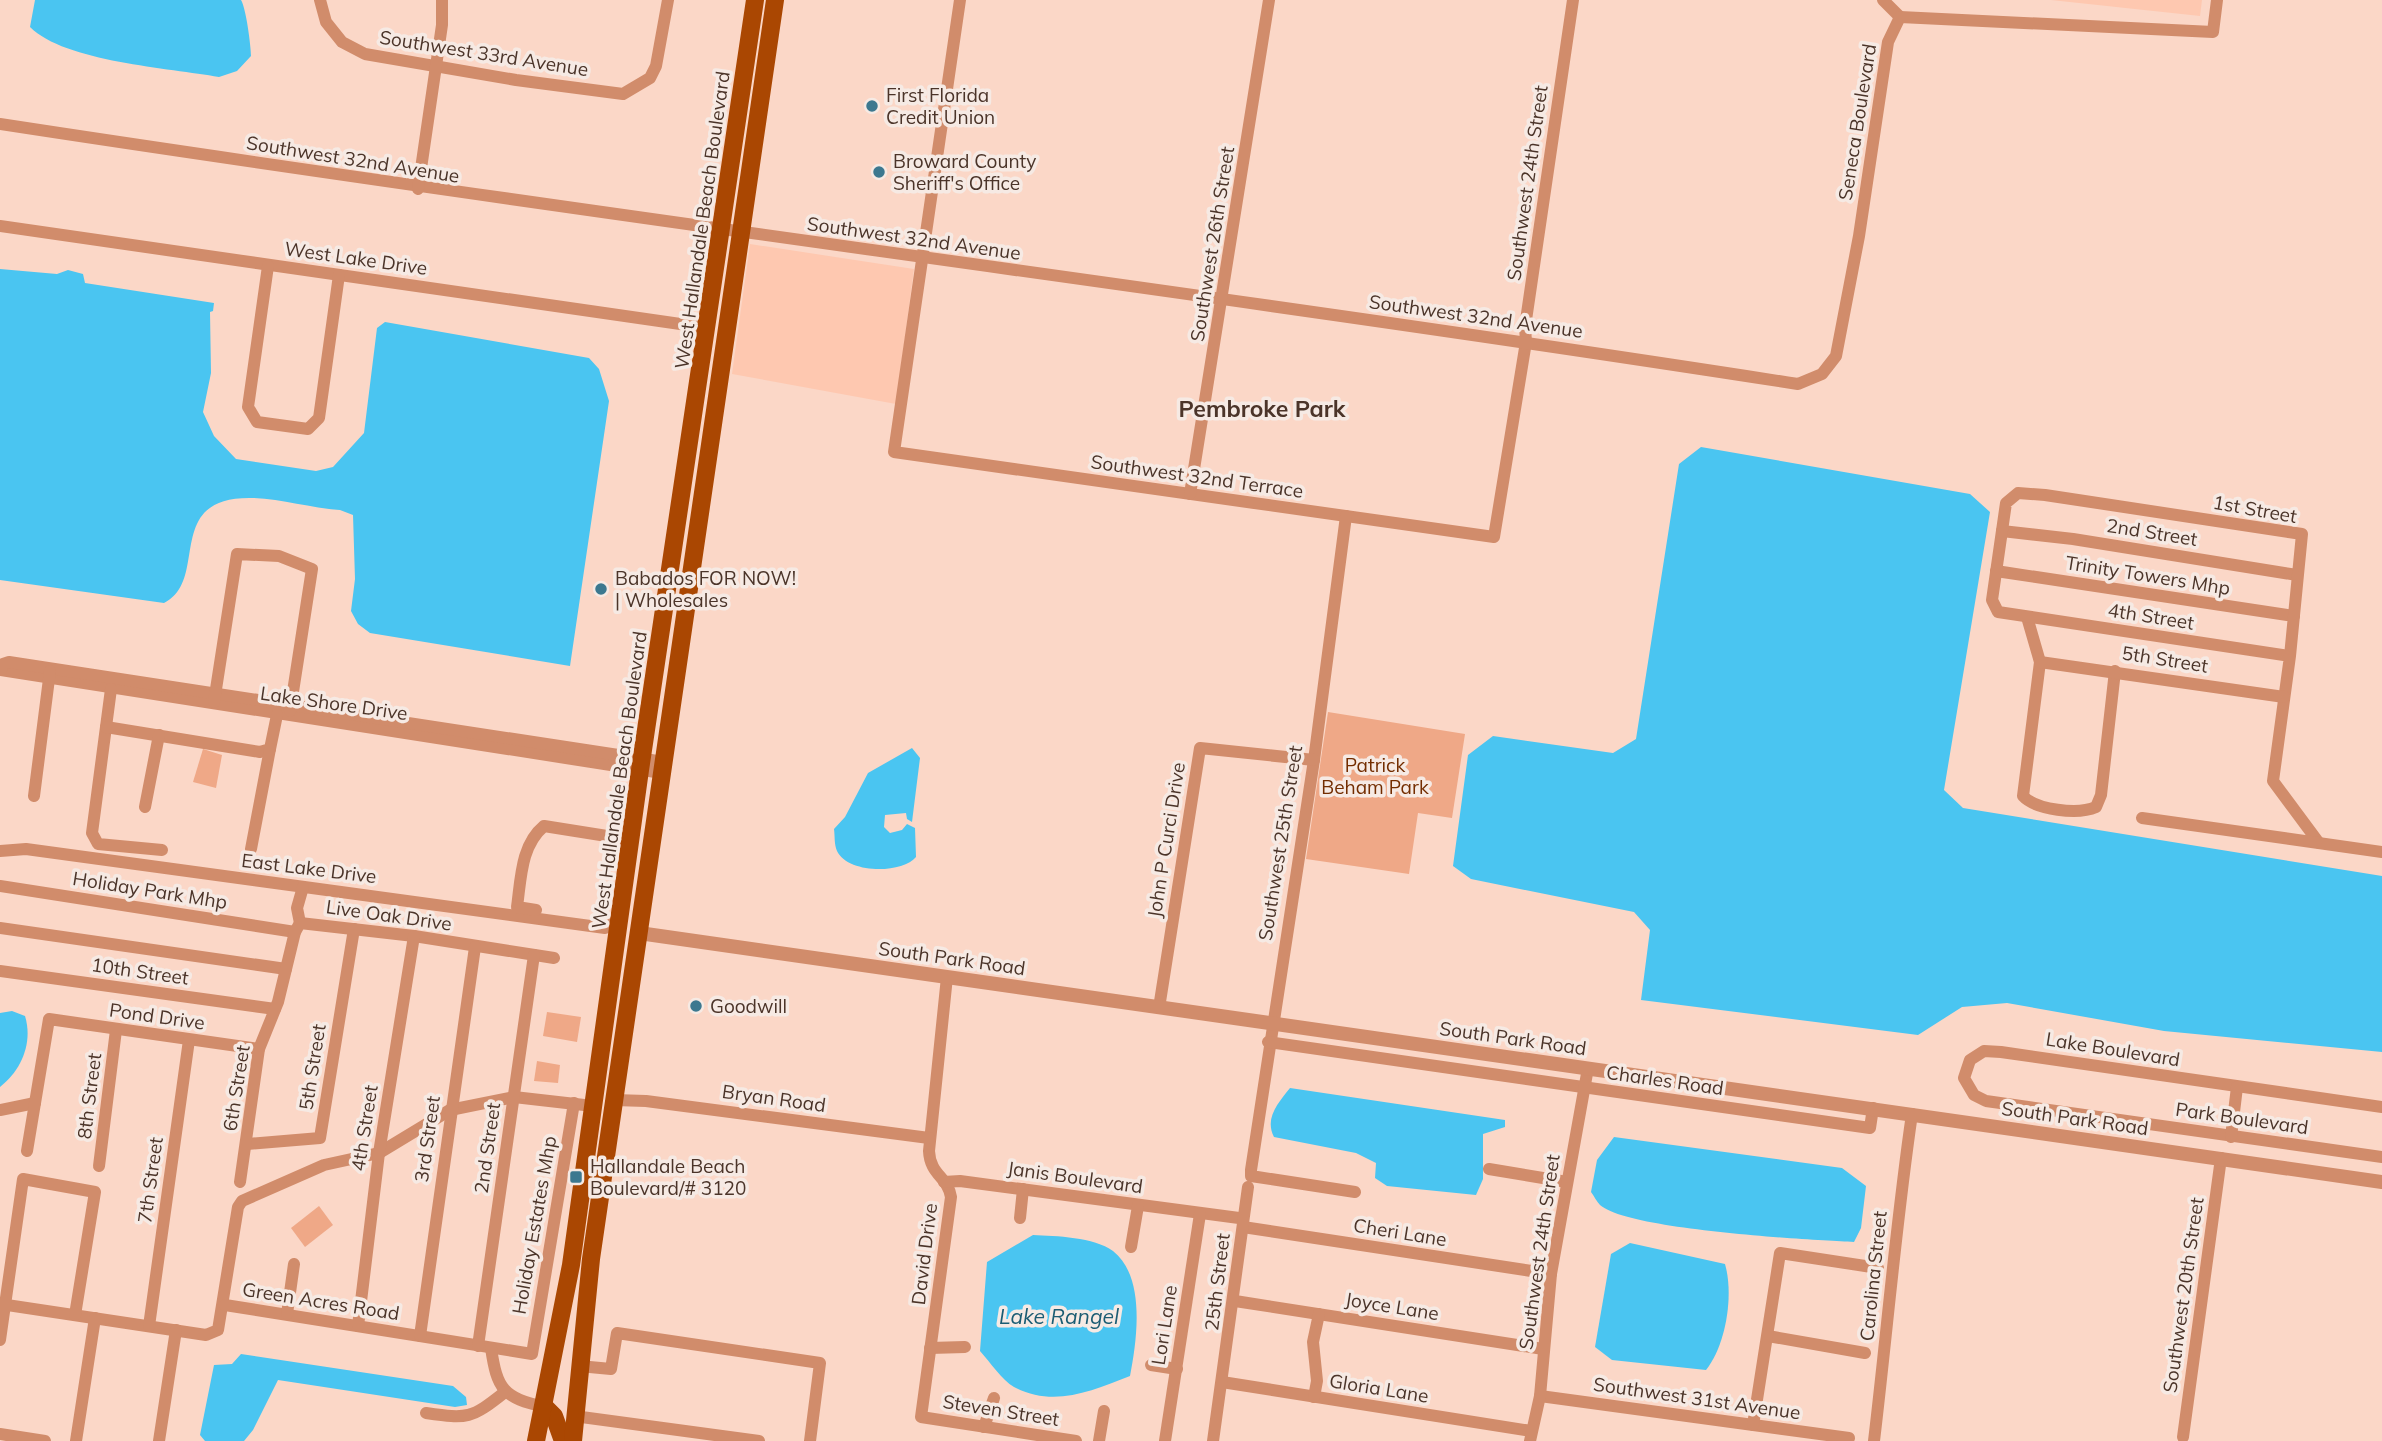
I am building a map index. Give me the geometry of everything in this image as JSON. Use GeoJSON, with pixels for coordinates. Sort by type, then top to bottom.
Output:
{"type":"FeatureCollection","features":[{"type":"Feature","properties":{"kind":"main road","name":"West Hallandale Beach Boulevard"},"geometry":{"type":"LineString","coordinates":[[536,1441],[545,1407],[571,1265],[615,924],[632,840],[641,764],[755,0]]}},
{"type":"Feature","properties":{"kind":"main road"},"geometry":{"type":"LineString","coordinates":[[764,77],[758,54],[766,0]]}},
{"type":"Feature","properties":{"kind":"main road","name":"West Hallandale Beach Boulevard"},"geometry":{"type":"LineString","coordinates":[[573,1441],[579,1366],[614,1100],[775,0]]}},
{"type":"Feature","properties":{"kind":"main road"},"geometry":{"type":"LineString","coordinates":[[692,431],[697,456],[685,535],[694,552]]}},
{"type":"Feature","properties":{"kind":"main road"},"geometry":{"type":"LineString","coordinates":[[674,554],[682,577],[670,656],[675,679]]}},
{"type":"Feature","properties":{"kind":"main road"},"geometry":{"type":"LineString","coordinates":[[593,1106],[603,1118],[607,1155]]}},
{"type":"Feature","properties":{"kind":"main road"},"geometry":{"type":"LineString","coordinates":[[554,1354],[559,1396],[565,1408],[574,1416]]}},
{"type":"Feature","properties":{"kind":"main road"},"geometry":{"type":"LineString","coordinates":[[545,1407],[554,1416],[563,1441]]}},
{"type":"Feature","properties":{"kind":"street","name":"Southwest 33rd Avenue"},"geometry":{"type":"LineString","coordinates":[[320,0],[326,22],[342,42],[365,54],[435,67],[623,94],[650,78],[656,66],[668,0]]}},
{"type":"Feature","properties":{"kind":"street"},"geometry":{"type":"LineString","coordinates":[[418,189],[442,0]]}},
{"type":"Feature","properties":{"kind":"street"},"geometry":{"type":"LineString","coordinates":[[922,258],[960,0]]}},
{"type":"Feature","properties":{"kind":"street","name":"Southwest 26th Street"},"geometry":{"type":"LineString","coordinates":[[1190,494],[1269,0]]}},
{"type":"Feature","properties":{"kind":"street","name":"Southwest 24th Street"},"geometry":{"type":"LineString","coordinates":[[1494,537],[1526,342],[1525,327],[1573,0]]}},
{"type":"Feature","properties":{"kind":"street"},"geometry":{"type":"LineString","coordinates":[[1883,0],[1900,17],[2213,32],[2217,0]]}},
{"type":"Feature","properties":{"kind":"street","name":"Seneca Boulevard"},"geometry":{"type":"LineString","coordinates":[[1822,374],[1836,356],[1888,42],[1900,17]]}},
{"type":"Feature","properties":{"kind":"street","name":"Southwest 32nd Avenue"},"geometry":{"type":"LineString","coordinates":[[0,124],[418,189],[1526,342],[1798,384],[1822,374]]}},
{"type":"Feature","properties":{"kind":"street","name":"West Lake Drive"},"geometry":{"type":"LineString","coordinates":[[0,226],[708,328]]}},
{"type":"Feature","properties":{"kind":"street","name":"Southwest 32nd Terrace"},"geometry":{"type":"LineString","coordinates":[[922,258],[894,452],[1494,537]]}},
{"type":"Feature","properties":{"kind":"street"},"geometry":{"type":"LineString","coordinates":[[268,266],[248,407],[257,422],[308,429],[319,418],[339,275]]}},
{"type":"Feature","properties":{"kind":"street","name":"1st Street"},"geometry":{"type":"LineString","coordinates":[[2007,614],[1998,612],[1992,605],[2006,503],[2018,493],[2302,534],[2290,656],[2273,781],[2319,843]]}},
{"type":"Feature","properties":{"kind":"street","name":"Southwest 25th Street"},"geometry":{"type":"LineString","coordinates":[[1250,1181],[1268,1042],[1314,760],[1346,516]]}},
{"type":"Feature","properties":{"kind":"street","name":"2nd Street"},"geometry":{"type":"LineString","coordinates":[[2001,531],[2073,539],[2297,575]]}},
{"type":"Feature","properties":{"kind":"street"},"geometry":{"type":"LineString","coordinates":[[214,700],[237,554],[279,556],[312,569],[286,712],[270,749],[251,849]]}},
{"type":"Feature","properties":{"kind":"street","name":"Trinity Towers Mhp"},"geometry":{"type":"LineString","coordinates":[[1996,571],[2294,616]]}},
{"type":"Feature","properties":{"kind":"street","name":"4th Street"},"geometry":{"type":"LineString","coordinates":[[2007,614],[2290,656]]}},
{"type":"Feature","properties":{"kind":"street"},"geometry":{"type":"LineString","coordinates":[[2027,617],[2040,662],[2023,796],[2031,804],[2086,811],[2096,807],[2101,795],[2115,671]]}},
{"type":"Feature","properties":{"kind":"street","name":"5th Street"},"geometry":{"type":"LineString","coordinates":[[2040,662],[2284,697]]}},
{"type":"Feature","properties":{"kind":"street"},"geometry":{"type":"LineString","coordinates":[[0,670],[50,674],[106,684],[106,727],[92,833],[98,844],[162,849]]}},
{"type":"Feature","properties":{"kind":"street"},"geometry":{"type":"LineString","coordinates":[[34,796],[50,674]]}},
{"type":"Feature","properties":{"kind":"street","name":"Lake Shore Drive"},"geometry":{"type":"LineString","coordinates":[[106,684],[663,767]]}},
{"type":"Feature","properties":{"kind":"street"},"geometry":{"type":"LineString","coordinates":[[106,727],[260,752],[270,749]]}},
{"type":"Feature","properties":{"kind":"street"},"geometry":{"type":"LineString","coordinates":[[145,807],[159,735]]}},
{"type":"Feature","properties":{"kind":"street","name":"John P Curci Drive"},"geometry":{"type":"LineString","coordinates":[[1159,1008],[1200,748],[1314,760]]}},
{"type":"Feature","properties":{"kind":"street"},"geometry":{"type":"LineString","coordinates":[[2142,818],[2382,852]]}},
{"type":"Feature","properties":{"kind":"street"},"geometry":{"type":"LineString","coordinates":[[632,840],[544,825],[536,832],[523,859],[517,906],[615,924],[639,933]]}},
{"type":"Feature","properties":{"kind":"street","name":"East Lake Drive"},"geometry":{"type":"LineString","coordinates":[[0,851],[26,849],[605,928],[615,924]]}},
{"type":"Feature","properties":{"kind":"street","name":"Holiday Park Mhp"},"geometry":{"type":"LineString","coordinates":[[0,886],[298,928]]}},
{"type":"Feature","properties":{"kind":"street"},"geometry":{"type":"LineString","coordinates":[[277,1006],[298,928],[297,908],[303,887]]}},
{"type":"Feature","properties":{"kind":"street"},"geometry":{"type":"LineString","coordinates":[[0,928],[286,969]]}},
{"type":"Feature","properties":{"kind":"street","name":"Live Oak Drive"},"geometry":{"type":"LineString","coordinates":[[298,928],[354,929],[414,936],[554,958]]}},
{"type":"Feature","properties":{"kind":"street","name":"5th Street"},"geometry":{"type":"LineString","coordinates":[[247,1144],[320,1138],[354,929]]}},
{"type":"Feature","properties":{"kind":"street","name":"South Park Road"},"geometry":{"type":"LineString","coordinates":[[639,933],[2382,1182]]}},
{"type":"Feature","properties":{"kind":"street","name":"4th Street"},"geometry":{"type":"LineString","coordinates":[[358,1326],[379,1153],[414,936]]}},
{"type":"Feature","properties":{"kind":"street","name":"3rd Street"},"geometry":{"type":"LineString","coordinates":[[420,1336],[475,947]]}},
{"type":"Feature","properties":{"kind":"street","name":"2nd Street"},"geometry":{"type":"LineString","coordinates":[[484,1347],[534,956]]}},
{"type":"Feature","properties":{"kind":"street","name":"10th Street"},"geometry":{"type":"LineString","coordinates":[[0,971],[277,1006]]}},
{"type":"Feature","properties":{"kind":"street","name":"David Drive"},"geometry":{"type":"LineString","coordinates":[[921,1417],[951,1197],[944,1182],[929,1163],[929,1138],[947,977]]}},
{"type":"Feature","properties":{"kind":"street","name":"6th Street"},"geometry":{"type":"LineString","coordinates":[[240,1182],[260,1048],[277,1006]]}},
{"type":"Feature","properties":{"kind":"street","name":"Pond Drive"},"geometry":{"type":"LineString","coordinates":[[35,1103],[50,1019],[260,1048]]}},
{"type":"Feature","properties":{"kind":"street","name":"8th Street"},"geometry":{"type":"LineString","coordinates":[[99,1166],[116,1030]]}},
{"type":"Feature","properties":{"kind":"street","name":"7th Street"},"geometry":{"type":"LineString","coordinates":[[149,1326],[189,1040]]}},
{"type":"Feature","properties":{"kind":"street","name":"Charles Road"},"geometry":{"type":"LineString","coordinates":[[1268,1042],[1870,1128],[1873,1108]]}},
{"type":"Feature","properties":{"kind":"street","name":"Lake Boulevard"},"geometry":{"type":"LineString","coordinates":[[1975,1095],[1964,1078],[1970,1060],[1984,1051],[2382,1107]]}},
{"type":"Feature","properties":{"kind":"street","name":"Southwest 24th Street"},"geometry":{"type":"LineString","coordinates":[[1531,1436],[1540,1396],[1551,1275],[1588,1068]]}},
{"type":"Feature","properties":{"kind":"street"},"geometry":{"type":"LineString","coordinates":[[2231,1137],[2237,1087]]}},
{"type":"Feature","properties":{"kind":"street","name":"Park Boulevard"},"geometry":{"type":"LineString","coordinates":[[1975,1095],[1986,1101],[2382,1157]]}},
{"type":"Feature","properties":{"kind":"street"},"geometry":{"type":"LineString","coordinates":[[225,1305],[238,1207],[242,1201],[324,1165],[379,1153],[450,1110],[514,1097],[593,1106]]}},
{"type":"Feature","properties":{"kind":"street","name":"Bryan Road"},"geometry":{"type":"LineString","coordinates":[[614,1100],[646,1101],[929,1138]]}},
{"type":"Feature","properties":{"kind":"street"},"geometry":{"type":"LineString","coordinates":[[0,1110],[35,1103],[27,1151]]}},
{"type":"Feature","properties":{"kind":"street","name":"Holiday Estates Mhp"},"geometry":{"type":"LineString","coordinates":[[532,1354],[574,1103]]}},
{"type":"Feature","properties":{"kind":"street","name":"Carolina Street"},"geometry":{"type":"LineString","coordinates":[[1874,1441],[1894,1284],[1892,1255],[1912,1114]]}},
{"type":"Feature","properties":{"kind":"street","name":"Southwest 20th Street"},"geometry":{"type":"LineString","coordinates":[[2183,1437],[2221,1158]]}},
{"type":"Feature","properties":{"kind":"street"},"geometry":{"type":"LineString","coordinates":[[1489,1169],[1567,1182]]}},
{"type":"Feature","properties":{"kind":"street"},"geometry":{"type":"LineString","coordinates":[[0,1340],[2,1305],[23,1179],[95,1192],[75,1315]]}},
{"type":"Feature","properties":{"kind":"street"},"geometry":{"type":"LineString","coordinates":[[1250,1181],[1355,1192]]}},
{"type":"Feature","properties":{"kind":"street","name":"25th Street"},"geometry":{"type":"LineString","coordinates":[[1213,1441],[1235,1301],[1241,1223],[1250,1181]]}},
{"type":"Feature","properties":{"kind":"street","name":"Janis Boulevard"},"geometry":{"type":"LineString","coordinates":[[944,1182],[1023,1189],[1200,1214]]}},
{"type":"Feature","properties":{"kind":"street"},"geometry":{"type":"LineString","coordinates":[[1020,1218],[1023,1189]]}},
{"type":"Feature","properties":{"kind":"street"},"geometry":{"type":"LineString","coordinates":[[1131,1247],[1138,1206]]}},
{"type":"Feature","properties":{"kind":"street","name":"Cheri Lane"},"geometry":{"type":"LineString","coordinates":[[1200,1214],[1551,1275]]}},
{"type":"Feature","properties":{"kind":"street","name":"Lori Lane"},"geometry":{"type":"LineString","coordinates":[[1165,1441],[1200,1214]]}},
{"type":"Feature","properties":{"kind":"street"},"geometry":{"type":"LineString","coordinates":[[1753,1425],[1780,1253],[1878,1268]]}},
{"type":"Feature","properties":{"kind":"street"},"geometry":{"type":"LineString","coordinates":[[287,1314],[294,1264]]}},
{"type":"Feature","properties":{"kind":"street","name":"Joyce Lane"},"geometry":{"type":"LineString","coordinates":[[1235,1301],[1543,1349]]}},
{"type":"Feature","properties":{"kind":"street","name":"Green Acres Road"},"geometry":{"type":"LineString","coordinates":[[2,1305],[206,1335],[218,1330],[225,1305],[532,1354]]}},
{"type":"Feature","properties":{"kind":"street"},"geometry":{"type":"LineString","coordinates":[[1314,1397],[1317,1381],[1313,1342],[1319,1314]]}},
{"type":"Feature","properties":{"kind":"street"},"geometry":{"type":"LineString","coordinates":[[76,1441],[95,1318]]}},
{"type":"Feature","properties":{"kind":"street"},"geometry":{"type":"LineString","coordinates":[[159,1441],[176,1330]]}},
{"type":"Feature","properties":{"kind":"street"},"geometry":{"type":"LineString","coordinates":[[579,1366],[611,1369],[617,1333],[820,1363],[810,1441]]}},
{"type":"Feature","properties":{"kind":"street"},"geometry":{"type":"LineString","coordinates":[[1768,1336],[1865,1353]]}},
{"type":"Feature","properties":{"kind":"street"},"geometry":{"type":"LineString","coordinates":[[484,1347],[495,1376],[505,1392],[517,1401],[545,1407]]}},
{"type":"Feature","properties":{"kind":"street"},"geometry":{"type":"LineString","coordinates":[[930,1348],[965,1347]]}},
{"type":"Feature","properties":{"kind":"street"},"geometry":{"type":"LineString","coordinates":[[1151,1365],[1177,1369]]}},
{"type":"Feature","properties":{"kind":"street","name":"Gloria Lane"},"geometry":{"type":"LineString","coordinates":[[1222,1382],[1507,1434],[1531,1436]]}},
{"type":"Feature","properties":{"kind":"street"},"geometry":{"type":"LineString","coordinates":[[426,1413],[461,1419],[480,1412],[505,1392]]}},
{"type":"Feature","properties":{"kind":"street","name":"Southwest 31st Avenue"},"geometry":{"type":"LineString","coordinates":[[1540,1396],[1849,1437]]}},
{"type":"Feature","properties":{"kind":"street"},"geometry":{"type":"LineString","coordinates":[[984,1427],[994,1398]]}},
{"type":"Feature","properties":{"kind":"street"},"geometry":{"type":"LineString","coordinates":[[1099,1441],[1104,1411]]}},
{"type":"Feature","properties":{"kind":"street"},"geometry":{"type":"LineString","coordinates":[[574,1416],[759,1441]]}},
{"type":"Feature","properties":{"kind":"street","name":"Steven Street"},"geometry":{"type":"LineString","coordinates":[[921,1417],[1076,1441]]}},
{"type":"Feature","properties":{"kind":"street"},"geometry":{"type":"LineString","coordinates":[[0,1434],[45,1441]]}},
{"type":"Feature","properties":{"kind":"shaded area"},"geometry":{"type":"Polygon","coordinates":[[[2051,0],[2202,0],[2200,16],[2051,0]]]}},
{"type":"Feature","properties":{"kind":"shaded area"},"geometry":{"type":"Polygon","coordinates":[[[750,244],[914,269],[896,404],[732,374],[750,244]]]}},
{"type":"Feature","properties":{"kind":"green space","name":"Patrick Beham Park"},"geometry":{"type":"Polygon","coordinates":[[[1328,712],[1465,734],[1452,818],[1418,813],[1409,874],[1306,859],[1328,712]]]}},
{"type":"Feature","properties":{"kind":"green space"},"geometry":{"type":"Polygon","coordinates":[[[203,749],[222,755],[216,788],[193,782],[203,749]]]}},
{"type":"Feature","properties":{"kind":"green space"},"geometry":{"type":"Polygon","coordinates":[[[547,1012],[581,1017],[577,1042],[543,1036],[547,1012]]]}},
{"type":"Feature","properties":{"kind":"green space"},"geometry":{"type":"Polygon","coordinates":[[[537,1061],[560,1065],[558,1083],[534,1081],[537,1061]]]}},
{"type":"Feature","properties":{"kind":"green space"},"geometry":{"type":"Polygon","coordinates":[[[319,1206],[333,1225],[305,1247],[291,1228],[319,1206]]]}},
{"type":"Feature","properties":{"kind":"water"},"geometry":{"type":"Polygon","coordinates":[[[35,0],[241,0],[251,56],[237,71],[219,77],[92,56],[46,39],[30,27],[35,0]]]}},
{"type":"Feature","properties":{"kind":"water"},"geometry":{"type":"Polygon","coordinates":[[[0,269],[57,274],[68,270],[83,274],[85,283],[214,303],[213,311],[210,312],[211,373],[203,412],[214,436],[236,459],[316,471],[333,467],[364,433],[377,328],[385,322],[589,358],[599,369],[609,401],[570,666],[370,633],[358,624],[351,611],[355,579],[353,515],[340,510],[275,500],[254,498],[225,501],[207,510],[197,524],[185,576],[178,592],[164,603],[0,580],[0,269]]]}},
{"type":"Feature","properties":{"kind":"water"},"geometry":{"type":"Polygon","coordinates":[[[1701,447],[1970,494],[1990,512],[1944,790],[1963,808],[2382,876],[2382,1052],[2164,1031],[2007,1003],[1962,1007],[1918,1035],[1641,1000],[1650,930],[1634,912],[1471,879],[1453,866],[1468,755],[1493,736],[1613,753],[1636,739],[1679,464],[1701,447]]]}},
{"type":"Feature","properties":{"kind":"water"},"geometry":{"type":"Polygon","coordinates":[[[912,748],[920,758],[912,822],[907,819],[906,813],[885,815],[884,827],[890,833],[902,830],[907,824],[915,828],[916,857],[909,863],[888,869],[863,867],[843,859],[837,851],[834,829],[845,817],[868,773],[912,748]]]}},
{"type":"Feature","properties":{"kind":"water"},"geometry":{"type":"Polygon","coordinates":[[[12,1011],[25,1016],[28,1036],[20,1064],[0,1087],[0,1013],[12,1011]]]}},
{"type":"Feature","properties":{"kind":"water"},"geometry":{"type":"Polygon","coordinates":[[[1290,1088],[1505,1120],[1505,1127],[1483,1134],[1483,1179],[1476,1195],[1387,1186],[1375,1178],[1376,1163],[1356,1153],[1274,1137],[1271,1130],[1272,1117],[1290,1088]]]}},
{"type":"Feature","properties":{"kind":"water"},"geometry":{"type":"Polygon","coordinates":[[[1614,1137],[1842,1168],[1866,1186],[1861,1228],[1854,1242],[1832,1241],[1681,1227],[1617,1214],[1600,1205],[1591,1192],[1597,1160],[1614,1137]]]}},
{"type":"Feature","properties":{"kind":"water","name":"Lake Rangel"},"geometry":{"type":"Polygon","coordinates":[[[1033,1235],[1074,1238],[1096,1243],[1113,1251],[1123,1262],[1131,1276],[1135,1292],[1135,1345],[1130,1376],[1087,1392],[1058,1397],[1044,1396],[1014,1387],[980,1351],[987,1262],[1033,1235]]]}},
{"type":"Feature","properties":{"kind":"water"},"geometry":{"type":"Polygon","coordinates":[[[1630,1243],[1725,1264],[1729,1290],[1726,1319],[1719,1347],[1706,1370],[1612,1360],[1595,1347],[1611,1254],[1630,1243]]]}},
{"type":"Feature","properties":{"kind":"water"},"geometry":{"type":"Polygon","coordinates":[[[241,1354],[453,1386],[466,1397],[467,1405],[455,1407],[278,1380],[253,1430],[244,1441],[205,1441],[200,1435],[214,1365],[232,1364],[241,1354]]]}},
{"type":"Feature","properties":{"kind":"place","name":"First Florida Credit Union"},"geometry":{"type":"Point","coordinates":[872,106]}},
{"type":"Feature","properties":{"kind":"place","name":"Broward County Sheriff's Office"},"geometry":{"type":"Point","coordinates":[879,172]}},
{"type":"Feature","properties":{"kind":"place","name":"Babados FOR NOW! | Wholesales"},"geometry":{"type":"Point","coordinates":[601,589]}},
{"type":"Feature","properties":{"kind":"place","name":"Goodwill"},"geometry":{"type":"Point","coordinates":[696,1006]}},
{"type":"Feature","properties":{"kind":"place","name":"Hallandale Beach Boulevard/# 3120"},"geometry":{"type":"Point","coordinates":[576,1177]}},
{"type":"Feature","properties":{"kind":"district","name":"Pembroke Park"},"geometry":{"type":"Point","coordinates":[1262,409]}}]}
